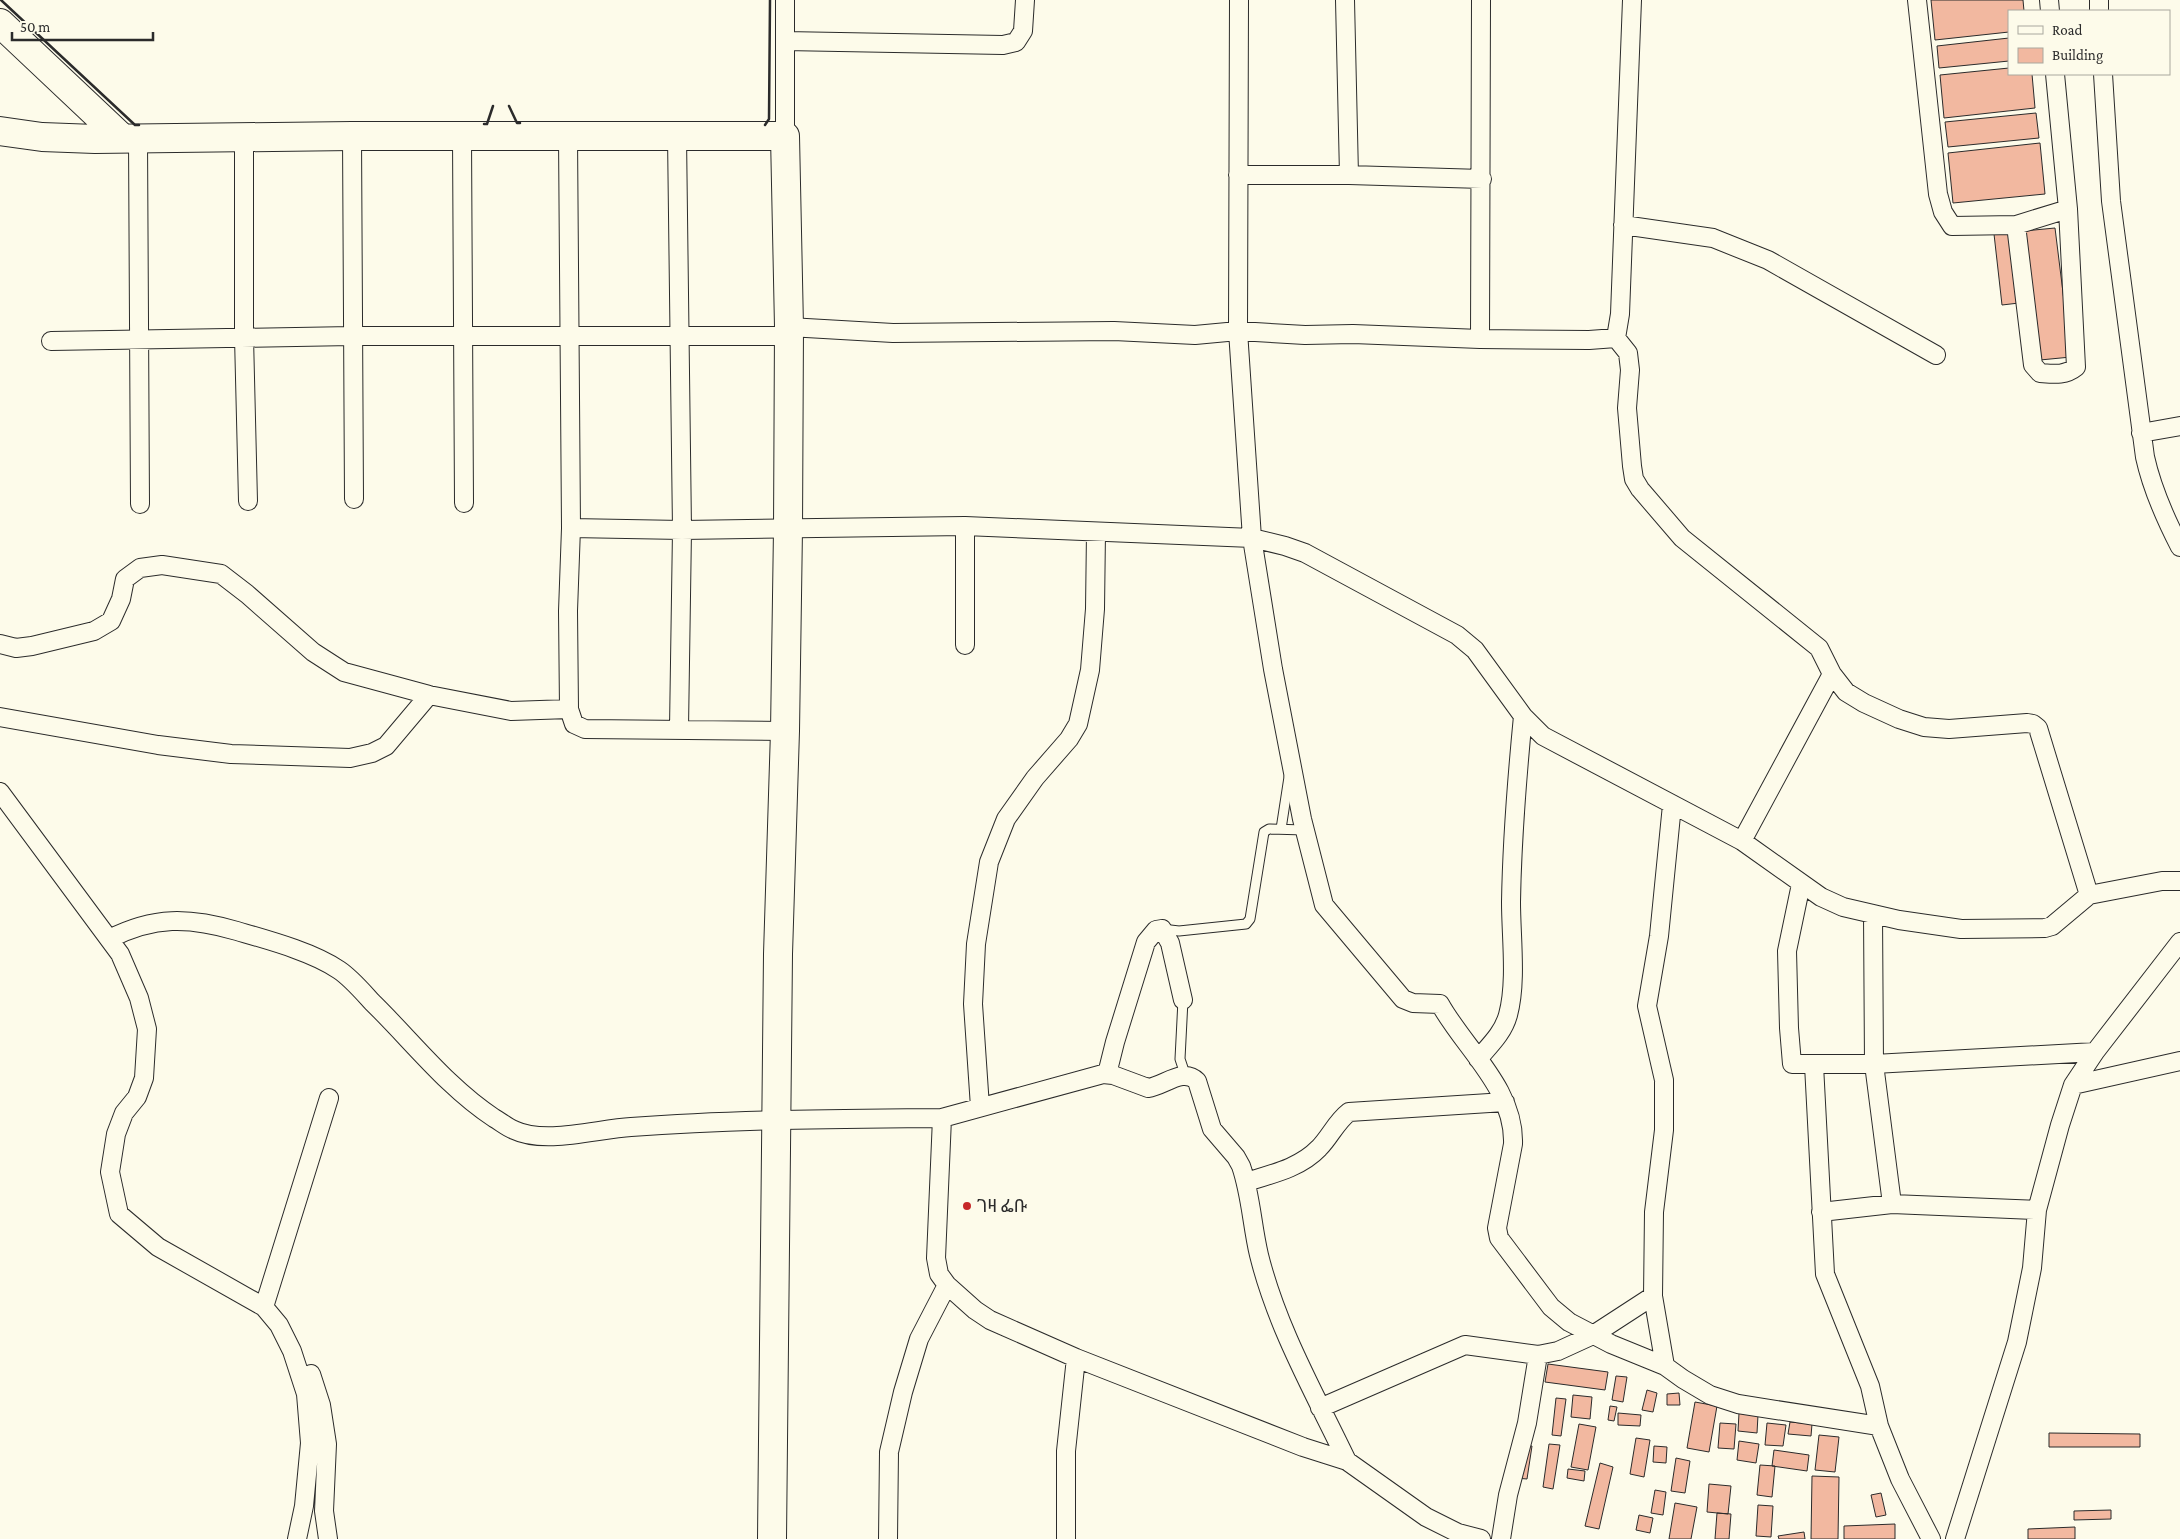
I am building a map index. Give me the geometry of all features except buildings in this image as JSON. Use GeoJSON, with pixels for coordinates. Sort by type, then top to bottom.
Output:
{"type":"FeatureCollection","features":[{"type":"Feature","properties":{"kind":"main road"},"geometry":{"type":"LineString","coordinates":[[0,24],[130,139]]}},
{"type":"Feature","properties":{"kind":"main road"},"geometry":{"type":"LineString","coordinates":[[0,131],[42,137],[130,139],[352,136],[786,136],[788,529],[785,731],[778,954],[772,1539]]}},
{"type":"Feature","properties":{"kind":"street"},"geometry":{"type":"LineString","coordinates":[[785,0],[786,136]]}},
{"type":"Feature","properties":{"kind":"street"},"geometry":{"type":"LineString","coordinates":[[785,41],[1003,45],[1016,42],[1023,31],[1025,0]]}},
{"type":"Feature","properties":{"kind":"street"},"geometry":{"type":"LineString","coordinates":[[1239,0],[1238,331],[1252,538],[1291,762],[1305,830],[1324,905],[1403,999],[1413,1003],[1440,1004],[1448,1018],[1478,1058],[1505,1102],[1511,1122],[1513,1144],[1497,1228],[1499,1238],[1551,1307],[1569,1322],[1593,1335],[1665,1366],[1710,1395],[1738,1404],[1879,1426]]}},
{"type":"Feature","properties":{"kind":"street"},"geometry":{"type":"LineString","coordinates":[[1345,0],[1349,174]]}},
{"type":"Feature","properties":{"kind":"street"},"geometry":{"type":"LineString","coordinates":[[1480,338],[1482,179],[1481,0]]}},
{"type":"Feature","properties":{"kind":"street"},"geometry":{"type":"LineString","coordinates":[[1632,0],[1620,314],[1616,338],[1628,353],[1630,370],[1627,408],[1634,479],[1640,489],[1682,538],[1819,648],[1832,674],[1846,692],[1864,704],[1924,727],[1949,729],[2027,723],[2033,724],[2038,728],[2090,895]]}},
{"type":"Feature","properties":{"kind":"street"},"geometry":{"type":"LineString","coordinates":[[1917,0],[1938,194],[1943,212],[1952,226],[2016,225],[2068,209]]}},
{"type":"Feature","properties":{"kind":"street"},"geometry":{"type":"LineString","coordinates":[[2016,225],[2033,365],[2040,373],[2059,374],[2070,372],[2076,367],[2068,209],[2056,75]]}},
{"type":"Feature","properties":{"kind":"street"},"geometry":{"type":"LineString","coordinates":[[2103,75],[2112,211],[2146,465],[2165,517],[2180,547]]}},
{"type":"Feature","properties":{"kind":"street"},"geometry":{"type":"LineString","coordinates":[[352,136],[354,499]]}},
{"type":"Feature","properties":{"kind":"street"},"geometry":{"type":"LineString","coordinates":[[568,136],[571,528],[568,611],[569,709],[574,724],[585,729],[679,728],[785,731]]}},
{"type":"Feature","properties":{"kind":"street"},"geometry":{"type":"LineString","coordinates":[[676,136],[682,530],[679,728]]}},
{"type":"Feature","properties":{"kind":"street"},"geometry":{"type":"LineString","coordinates":[[462,137],[464,503]]}},
{"type":"Feature","properties":{"kind":"street"},"geometry":{"type":"LineString","coordinates":[[244,138],[244,337],[248,501]]}},
{"type":"Feature","properties":{"kind":"street"},"geometry":{"type":"LineString","coordinates":[[130,139],[139,338],[140,504]]}},
{"type":"Feature","properties":{"kind":"street"},"geometry":{"type":"LineString","coordinates":[[1238,175],[1349,174],[1482,179]]}},
{"type":"Feature","properties":{"kind":"street"},"geometry":{"type":"LineString","coordinates":[[1623,225],[1713,238],[1768,260],[1936,355]]}},
{"type":"Feature","properties":{"kind":"street"},"geometry":{"type":"LineString","coordinates":[[51,341],[244,337],[463,335],[679,337],[788,332],[1114,331],[1195,335],[1238,331],[1305,335],[1353,334],[1589,340],[1616,338]]}},
{"type":"Feature","properties":{"kind":"street"},"geometry":{"type":"LineString","coordinates":[[2141,433],[2180,426]]}},
{"type":"Feature","properties":{"kind":"street"},"geometry":{"type":"LineString","coordinates":[[571,528],[682,530],[965,526],[1252,538],[1285,546],[1305,554],[1457,635],[1475,650],[1522,716],[1543,736],[1742,841],[1821,897],[1844,907],[1873,914],[1961,929],[2046,928],[2052,926],[2090,895],[2162,881],[2180,881]]}},
{"type":"Feature","properties":{"kind":"street"},"geometry":{"type":"LineString","coordinates":[[965,526],[965,646]]}},
{"type":"Feature","properties":{"kind":"street"},"geometry":{"type":"LineString","coordinates":[[980,1107],[973,1004],[976,944],[989,862],[1006,819],[1035,778],[1069,739],[1078,724],[1090,670],[1095,609],[1096,532]]}},
{"type":"Feature","properties":{"kind":"street"},"geometry":{"type":"LineString","coordinates":[[0,644],[16,648],[32,646],[94,632],[110,621],[121,599],[125,579],[140,568],[162,565],[221,574],[247,594],[313,652],[344,672],[429,695],[511,711],[569,709]]}},
{"type":"Feature","properties":{"kind":"street"},"geometry":{"type":"LineString","coordinates":[[1742,841],[1832,674]]}},
{"type":"Feature","properties":{"kind":"street"},"geometry":{"type":"LineString","coordinates":[[0,717],[158,745],[222,753],[350,758],[372,753],[386,746],[429,695]]}},
{"type":"Feature","properties":{"kind":"street"},"geometry":{"type":"LineString","coordinates":[[1478,1058],[1501,1034],[1508,1016],[1512,995],[1511,901],[1516,785],[1522,716]]}},
{"type":"Feature","properties":{"kind":"street"},"geometry":{"type":"LineString","coordinates":[[0,792],[120,954],[139,998],[147,1028],[144,1078],[137,1097],[124,1113],[116,1134],[110,1172],[119,1214],[158,1247],[264,1307],[300,1352],[312,1375],[321,1405],[327,1444],[324,1511],[328,1539]]}},
{"type":"Feature","properties":{"kind":"street"},"geometry":{"type":"LineString","coordinates":[[1665,1366],[1653,1296],[1654,1212],[1664,1130],[1664,1080],[1647,1006],[1659,936],[1672,805]]}},
{"type":"Feature","properties":{"kind":"street"},"geometry":{"type":"LineString","coordinates":[[1801,884],[1787,951],[1790,1061],[1795,1064],[1874,1064],[2094,1052]]}},
{"type":"Feature","properties":{"kind":"street"},"geometry":{"type":"LineString","coordinates":[[1873,914],[1874,1064],[1892,1204]]}},
{"type":"Feature","properties":{"kind":"street"},"geometry":{"type":"LineString","coordinates":[[109,939],[131,928],[160,921],[212,924],[266,939],[325,962],[341,971],[356,985],[404,1033],[446,1080],[485,1112],[515,1131],[543,1136],[630,1127],[777,1120],[942,1118],[1107,1074],[1148,1088],[1185,1074],[1192,1075],[1197,1081],[1212,1130],[1236,1157],[1246,1182],[1259,1255],[1273,1297],[1303,1376],[1347,1461]]}},
{"type":"Feature","properties":{"kind":"street"},"geometry":{"type":"LineString","coordinates":[[1107,1074],[1146,942],[1156,930],[1162,929],[1170,943],[1183,1000]]}},
{"type":"Feature","properties":{"kind":"street"},"geometry":{"type":"LineString","coordinates":[[1955,1539],[2017,1342],[2032,1268],[2037,1210],[2073,1085],[2094,1052],[2179,951]]}},
{"type":"Feature","properties":{"kind":"street"},"geometry":{"type":"LineString","coordinates":[[2073,1085],[2180,1061]]}},
{"type":"Feature","properties":{"kind":"street"},"geometry":{"type":"LineString","coordinates":[[1814,1065],[1825,1274],[1870,1386],[1879,1426],[1900,1479],[1931,1539]]}},
{"type":"Feature","properties":{"kind":"street"},"geometry":{"type":"LineString","coordinates":[[264,1307],[329,1098]]}},
{"type":"Feature","properties":{"kind":"street"},"geometry":{"type":"LineString","coordinates":[[1246,1182],[1303,1162],[1320,1148],[1340,1119],[1348,1112],[1505,1102]]}},
{"type":"Feature","properties":{"kind":"street"},"geometry":{"type":"LineString","coordinates":[[942,1118],[936,1258],[939,1274],[946,1285],[975,1310],[990,1320],[1076,1358],[1303,1447],[1347,1461],[1426,1517],[1458,1533],[1482,1539]]}},
{"type":"Feature","properties":{"kind":"street"},"geometry":{"type":"LineString","coordinates":[[1821,1212],[1892,1204],[2037,1210]]}},
{"type":"Feature","properties":{"kind":"street"},"geometry":{"type":"LineString","coordinates":[[888,1539],[888,1467],[895,1426],[919,1339],[946,1285]]}},
{"type":"Feature","properties":{"kind":"street"},"geometry":{"type":"LineString","coordinates":[[1320,1408],[1465,1345],[1538,1355],[1558,1351],[1593,1335],[1653,1296]]}},
{"type":"Feature","properties":{"kind":"street"},"geometry":{"type":"LineString","coordinates":[[279,1325],[292,1351],[306,1394],[307,1404],[310,1443],[304,1506],[297,1539]]}},
{"type":"Feature","properties":{"kind":"street"},"geometry":{"type":"LineString","coordinates":[[1501,1539],[1508,1495],[1527,1423],[1538,1355]]}},
{"type":"Feature","properties":{"kind":"street"},"geometry":{"type":"LineString","coordinates":[[1066,1539],[1067,1443],[1076,1358]]}},
{"type":"Feature","properties":{"kind":"lane"},"geometry":{"type":"LineString","coordinates":[[1281,829],[1291,762]]}},
{"type":"Feature","properties":{"kind":"lane"},"geometry":{"type":"LineString","coordinates":[[1162,929],[1179,931],[1246,924],[1250,919],[1264,832],[1270,828],[1305,830]]}},
{"type":"Feature","properties":{"kind":"lane"},"geometry":{"type":"LineString","coordinates":[[1183,1000],[1180,1059],[1185,1074]]}},
{"type":"Feature","properties":{"kind":"wall"},"geometry":{"type":"LineString","coordinates":[[1,0],[135,125],[139,125]]}},
{"type":"Feature","properties":{"kind":"wall"},"geometry":{"type":"LineString","coordinates":[[765,125],[769,119],[770,0]]}},
{"type":"Feature","properties":{"kind":"wall"},"geometry":{"type":"LineString","coordinates":[[484,124],[487,124],[493,106]]}},
{"type":"Feature","properties":{"kind":"wall"},"geometry":{"type":"LineString","coordinates":[[509,106],[517,123],[520,123]]}},
{"type":"Feature","properties":{"kind":"place","name":"ገዛ ፌቡ"},"geometry":{"type":"Point","coordinates":[967,1206]}}]}
